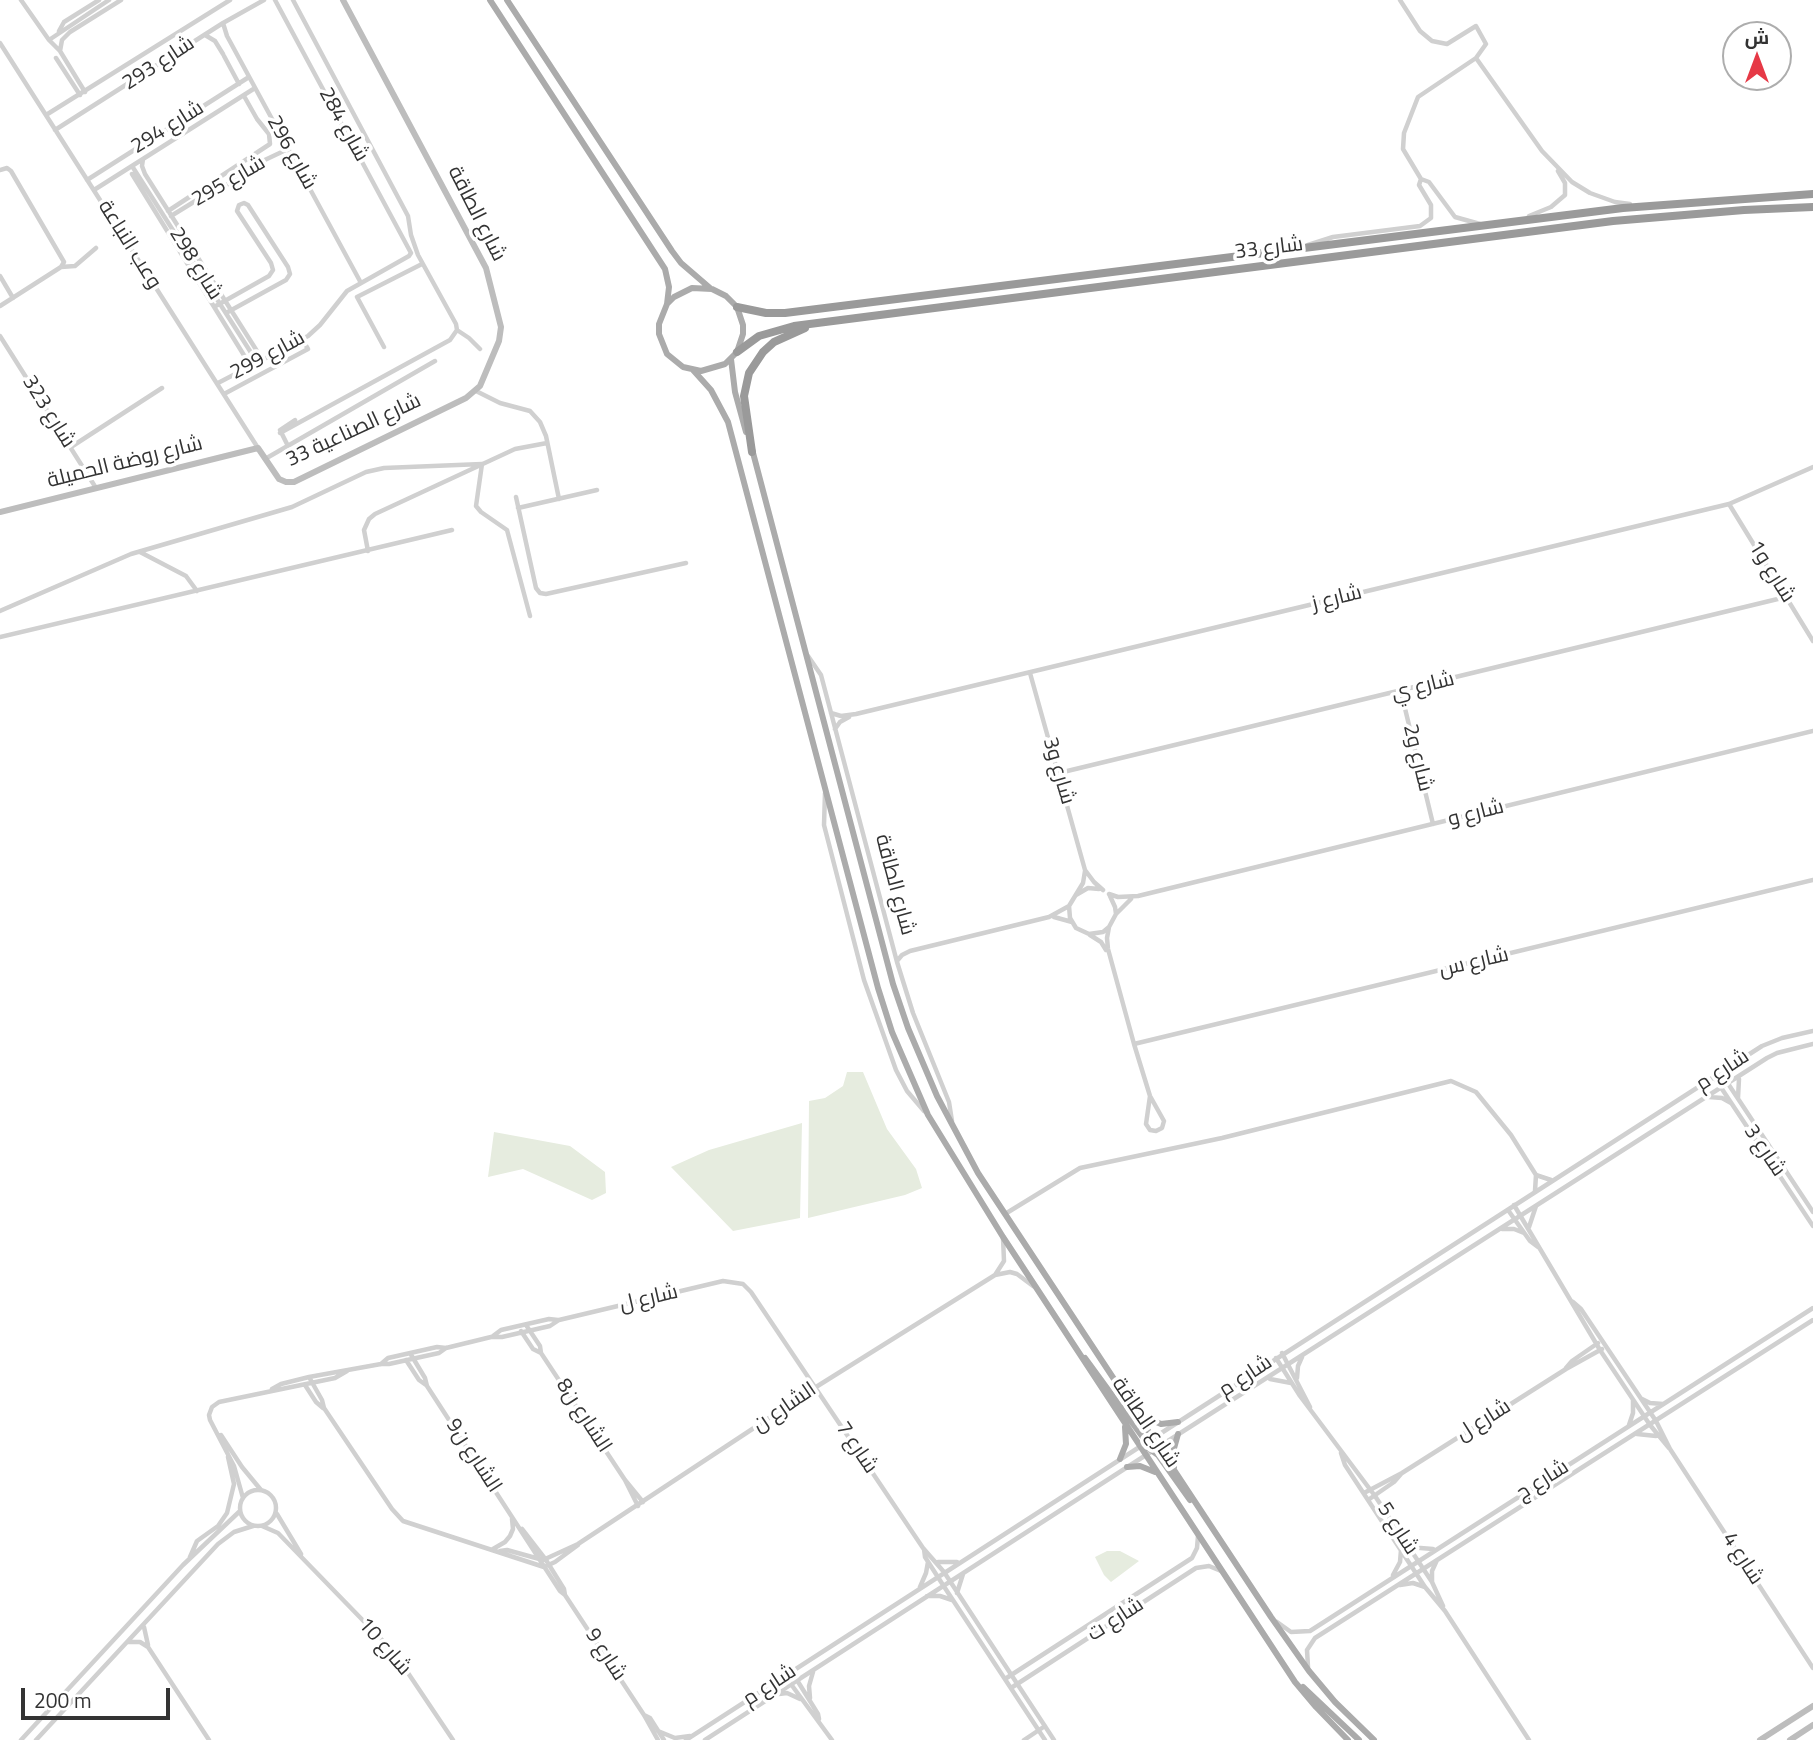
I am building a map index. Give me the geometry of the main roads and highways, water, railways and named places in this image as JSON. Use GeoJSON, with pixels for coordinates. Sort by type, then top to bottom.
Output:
{"type":"FeatureCollection","features":[{"type":"Feature","properties":{"kind":"highway","name":"شارع 33"},"geometry":{"type":"LineString","coordinates":[[737,307],[766,313],[785,313],[1504,222],[1666,205],[1813,194]]}},
{"type":"Feature","properties":{"kind":"highway","name":"شارع 33"},"geometry":{"type":"LineString","coordinates":[[734,355],[759,336],[776,329],[1577,226],[1711,212],[1813,207]]}},
{"type":"Feature","properties":{"kind":"highway"},"geometry":{"type":"LineString","coordinates":[[752,452],[744,396],[746,381],[753,365],[762,352],[779,339],[801,329],[831,322]]}},
{"type":"Feature","properties":{"kind":"main road"},"geometry":{"type":"LineString","coordinates":[[489,0],[660,261],[668,278],[667,304],[660,324],[662,344],[674,361],[693,370],[709,370],[734,355],[743,334],[737,307],[689,270],[672,251],[507,0]]}},
{"type":"Feature","properties":{"kind":"main road"},"geometry":{"type":"LineString","coordinates":[[667,304],[674,297],[692,288],[712,289]]}},
{"type":"Feature","properties":{"kind":"main road","name":"شارع الطاقة"},"geometry":{"type":"LineString","coordinates":[[734,355],[735,392],[893,984],[925,1071],[978,1173],[1134,1410],[1147,1442],[1146,1454],[1296,1682],[1348,1740]]}},
{"type":"Feature","properties":{"kind":"main road","name":"شارع الطاقة"},"geometry":{"type":"LineString","coordinates":[[693,370],[712,390],[728,422],[881,999],[892,1032],[928,1115],[1003,1237],[1124,1422],[1156,1448],[1174,1469],[1271,1618],[1309,1671],[1335,1702],[1374,1740]]}},
{"type":"Feature","properties":{"kind":"main road"},"geometry":{"type":"LineString","coordinates":[[1075,1346],[1092,1365],[1147,1442],[1156,1448],[1207,1521]]}},
{"type":"Feature","properties":{"kind":"main road"},"geometry":{"type":"LineString","coordinates":[[1134,1410],[1153,1423],[1178,1422]]}},
{"type":"Feature","properties":{"kind":"main road"},"geometry":{"type":"LineString","coordinates":[[1120,1459],[1126,1444],[1124,1422]]}},
{"type":"Feature","properties":{"kind":"main road"},"geometry":{"type":"LineString","coordinates":[[1174,1469],[1173,1451],[1178,1434]]}},
{"type":"Feature","properties":{"kind":"main road"},"geometry":{"type":"LineString","coordinates":[[1127,1467],[1140,1466],[1159,1474]]}},
{"type":"Feature","properties":{"kind":"main road"},"geometry":{"type":"LineString","coordinates":[[1296,1682],[1359,1740]]}}]}
